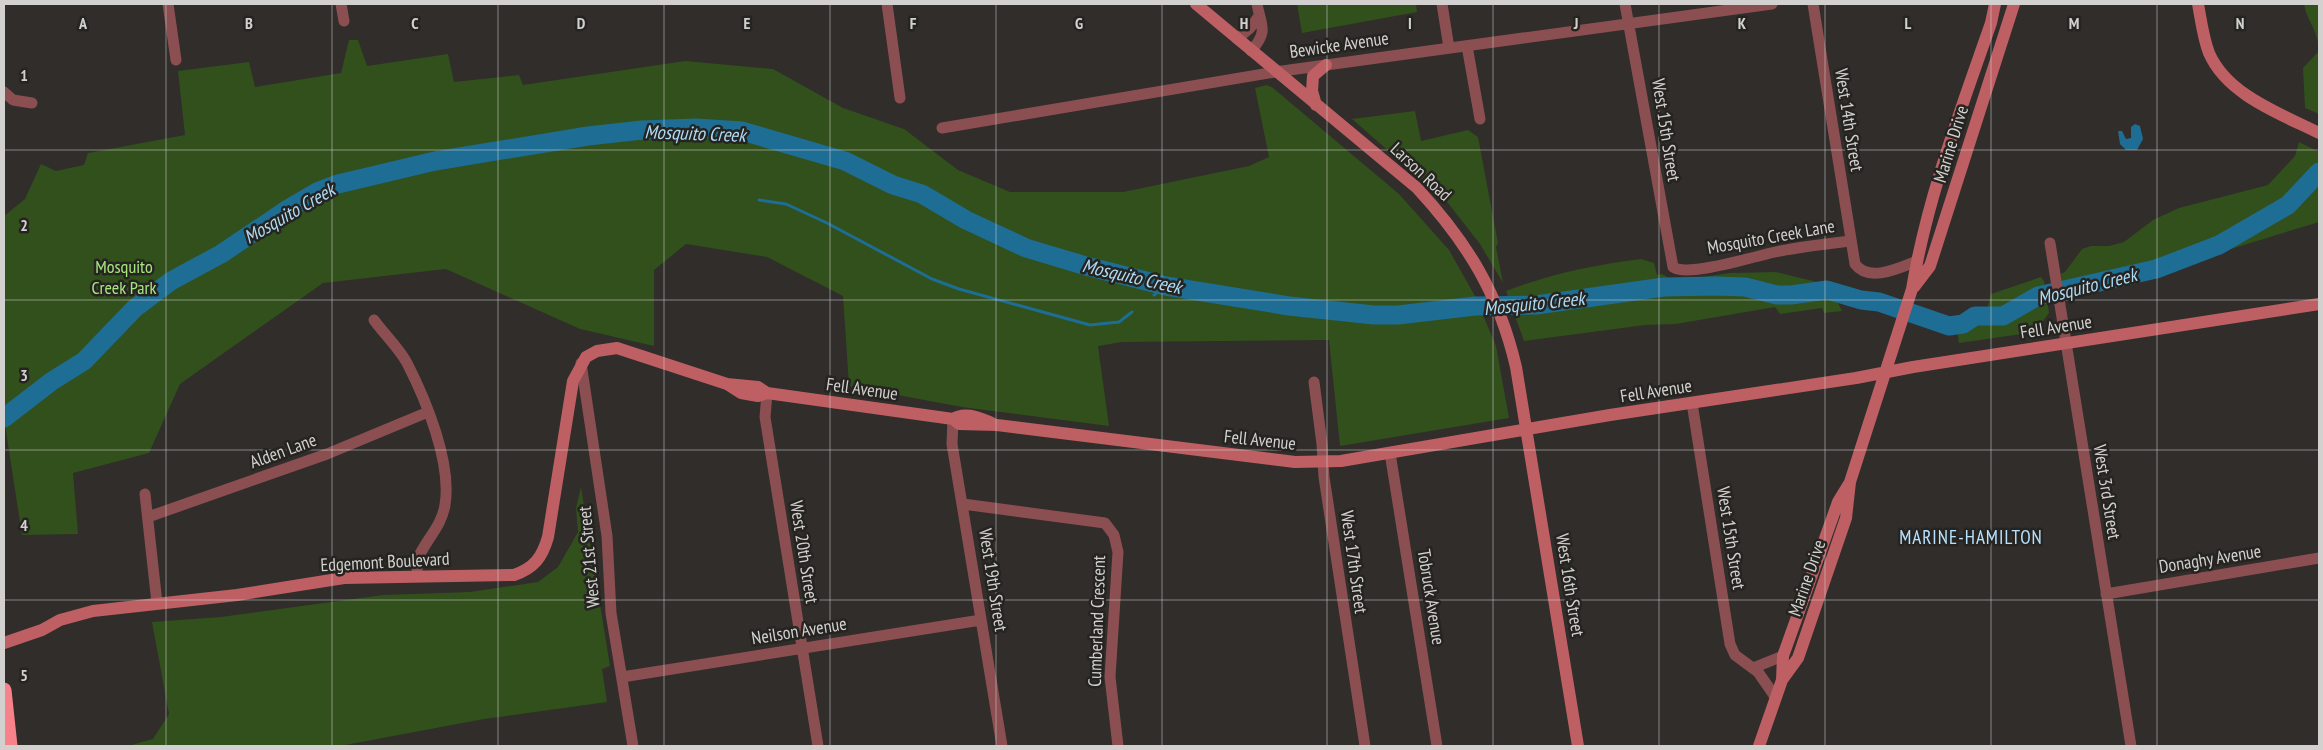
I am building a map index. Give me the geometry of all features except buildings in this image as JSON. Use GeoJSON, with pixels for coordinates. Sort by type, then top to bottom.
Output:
{"type":"FeatureCollection","features":[{"type":"Feature","properties":{"kind":"highway"},"geometry":{"type":"LineString","coordinates":[[4,690],[10,746]]}},
{"type":"Feature","properties":{"kind":"main road","name":"Larson Road"},"geometry":{"type":"LineString","coordinates":[[1196,4],[1275,72],[1417,188],[1443,216],[1467,249],[1493,295],[1505,326],[1516,367],[1527,430]]}},
{"type":"Feature","properties":{"kind":"main road","name":"Marine Drive"},"geometry":{"type":"LineString","coordinates":[[1782,680],[1798,658],[1846,518],[1850,482],[1912,289],[1917,261],[1945,158],[1991,23],[1995,4]]}},
{"type":"Feature","properties":{"kind":"main road","name":"Marine Drive"},"geometry":{"type":"LineString","coordinates":[[1912,289],[1930,266],[2014,4]]}},
{"type":"Feature","properties":{"kind":"main road"},"geometry":{"type":"LineString","coordinates":[[2198,4],[2206,46],[2219,69],[2229,81],[2254,99],[2319,133]]}},
{"type":"Feature","properties":{"kind":"main road"},"geometry":{"type":"LineString","coordinates":[[1316,105],[1312,91],[1313,76],[1326,65]]}},
{"type":"Feature","properties":{"kind":"main road","name":"Fell Avenue"},"geometry":{"type":"LineString","coordinates":[[581,364],[597,350],[617,348],[726,384],[741,393],[758,396],[767,393],[953,419],[959,424],[997,425],[1267,459],[1323,462],[1390,453],[1884,372],[2319,304]]}},
{"type":"Feature","properties":{"kind":"main road","name":"Edgemont Boulevard"},"geometry":{"type":"LineString","coordinates":[[4,643],[76,614],[238,595],[344,578],[417,575],[514,575],[535,565],[544,552],[548,537],[572,382],[581,364]]}},
{"type":"Feature","properties":{"kind":"main road","name":"West 16th Street"},"geometry":{"type":"LineString","coordinates":[[1527,430],[1578,746]]}},
{"type":"Feature","properties":{"kind":"main road","name":"Marine Drive"},"geometry":{"type":"LineString","coordinates":[[1759,746],[1782,680],[1784,656],[1838,502],[1850,482]]}},
{"type":"Feature","properties":{"kind":"street"},"geometry":{"type":"LineString","coordinates":[[168,4],[176,60]]}},
{"type":"Feature","properties":{"kind":"street"},"geometry":{"type":"LineString","coordinates":[[342,4],[344,21]]}},
{"type":"Feature","properties":{"kind":"street"},"geometry":{"type":"LineString","coordinates":[[887,4],[900,98]]}},
{"type":"Feature","properties":{"kind":"street"},"geometry":{"type":"LineString","coordinates":[[1251,51],[1262,36],[1263,22],[1259,16],[1257,4]]}},
{"type":"Feature","properties":{"kind":"street"},"geometry":{"type":"LineString","coordinates":[[1442,4],[1449,48]]}},
{"type":"Feature","properties":{"kind":"street","name":"West 15th Street"},"geometry":{"type":"LineString","coordinates":[[1625,4],[1672,263]]}},
{"type":"Feature","properties":{"kind":"street","name":"Bewicke Avenue"},"geometry":{"type":"LineString","coordinates":[[942,128],[1275,72],[1629,22],[1772,4]]}},
{"type":"Feature","properties":{"kind":"street","name":"West 14th Street"},"geometry":{"type":"LineString","coordinates":[[1813,4],[1850,241]]}},
{"type":"Feature","properties":{"kind":"street"},"geometry":{"type":"LineString","coordinates":[[1237,39],[1250,28],[1259,16]]}},
{"type":"Feature","properties":{"kind":"street"},"geometry":{"type":"LineString","coordinates":[[1467,46],[1480,119]]}},
{"type":"Feature","properties":{"kind":"street"},"geometry":{"type":"LineString","coordinates":[[4,92],[13,100],[32,103]]}},
{"type":"Feature","properties":{"kind":"street","name":"Mosquito Creek Lane"},"geometry":{"type":"LineString","coordinates":[[1672,263],[1676,270],[1686,270],[1738,262],[1762,254],[1850,241],[1855,264],[1859,270],[1867,274],[1895,269],[1917,261]]}},
{"type":"Feature","properties":{"kind":"street","name":"West 3rd Street"},"geometry":{"type":"LineString","coordinates":[[2050,243],[2054,279],[2131,746]]}},
{"type":"Feature","properties":{"kind":"street"},"geometry":{"type":"LineString","coordinates":[[374,320],[406,361],[428,412],[443,460],[446,478],[445,506],[439,525],[419,558],[417,575]]}},
{"type":"Feature","properties":{"kind":"street","name":"West 21st Street"},"geometry":{"type":"LineString","coordinates":[[581,364],[607,536],[611,612],[633,746]]}},
{"type":"Feature","properties":{"kind":"street","name":"West 17th Street"},"geometry":{"type":"LineString","coordinates":[[1314,382],[1350,658],[1366,746]]}},
{"type":"Feature","properties":{"kind":"street","name":"West 20th Street"},"geometry":{"type":"LineString","coordinates":[[767,393],[765,416],[818,746]]}},
{"type":"Feature","properties":{"kind":"street","name":"West 15th Street"},"geometry":{"type":"LineString","coordinates":[[1692,403],[1730,644],[1734,655],[1753,668],[1762,677],[1776,698]]}},
{"type":"Feature","properties":{"kind":"street","name":"Alden Lane"},"geometry":{"type":"LineString","coordinates":[[148,518],[327,454],[428,412]]}},
{"type":"Feature","properties":{"kind":"street","name":"West 19th Street"},"geometry":{"type":"LineString","coordinates":[[953,419],[952,444],[1002,746]]}},
{"type":"Feature","properties":{"kind":"street","name":"Tobruck Avenue"},"geometry":{"type":"LineString","coordinates":[[1390,453],[1437,746]]}},
{"type":"Feature","properties":{"kind":"street"},"geometry":{"type":"LineString","coordinates":[[145,494],[157,603]]}},
{"type":"Feature","properties":{"kind":"street","name":"Cumberland Crescent"},"geometry":{"type":"LineString","coordinates":[[963,504],[1105,523],[1114,535],[1118,552],[1110,677],[1118,746]]}},
{"type":"Feature","properties":{"kind":"street","name":"Donaghy Avenue"},"geometry":{"type":"LineString","coordinates":[[2106,594],[2319,558]]}},
{"type":"Feature","properties":{"kind":"street","name":"Neilson Avenue"},"geometry":{"type":"LineString","coordinates":[[622,677],[981,620]]}},
{"type":"Feature","properties":{"kind":"street"},"geometry":{"type":"LineString","coordinates":[[1753,668],[1784,656]]}},
{"type":"Feature","properties":{"kind":"green space"},"geometry":{"type":"Polygon","coordinates":[[[1297,4],[1416,4],[1417,12],[1302,33],[1297,4]]]}},
{"type":"Feature","properties":{"kind":"green space"},"geometry":{"type":"Polygon","coordinates":[[[2304,4],[2319,4],[2319,51],[2317,37],[2307,16],[2304,4]]]}},
{"type":"Feature","properties":{"kind":"green space","name":"Mosquito Creek Park"},"geometry":{"type":"Polygon","coordinates":[[[349,40],[358,40],[367,66],[448,54],[454,82],[519,75],[523,85],[685,61],[773,69],[843,108],[904,129],[958,170],[1010,192],[1123,192],[1249,166],[1269,157],[1255,88],[1267,85],[1273,88],[1399,194],[1449,250],[1475,296],[1496,346],[1509,418],[1340,446],[1329,340],[1122,342],[1098,346],[1109,426],[962,407],[849,386],[843,296],[767,257],[686,244],[654,270],[654,346],[580,329],[446,269],[323,283],[180,384],[149,453],[73,473],[78,534],[22,535],[4,418],[4,216],[25,199],[41,164],[56,171],[84,165],[88,153],[185,135],[178,71],[249,62],[255,87],[341,73],[349,40]]]}},
{"type":"Feature","properties":{"kind":"green space"},"geometry":{"type":"Polygon","coordinates":[[[2319,51],[2319,114],[2305,108],[2303,68],[2319,51]]]}},
{"type":"Feature","properties":{"kind":"green space"},"geometry":{"type":"Polygon","coordinates":[[[1415,111],[1421,141],[1468,130],[1478,137],[1498,243],[1496,247],[1503,283],[1480,244],[1448,203],[1352,119],[1415,111]]]}},
{"type":"Feature","properties":{"kind":"green space"},"geometry":{"type":"Polygon","coordinates":[[[2299,142],[2319,152],[2319,222],[2064,298],[2061,274],[2065,272],[2082,249],[2124,242],[2153,220],[2179,208],[2268,185],[2295,156],[2299,142]]]}},
{"type":"Feature","properties":{"kind":"green space"},"geometry":{"type":"Polygon","coordinates":[[[1641,259],[1654,263],[1657,275],[1662,274],[1674,281],[1730,273],[1776,272],[1829,285],[1842,311],[1824,313],[1822,308],[1780,314],[1775,307],[1676,324],[1645,325],[1524,341],[1506,291],[1572,271],[1641,259]]]}},
{"type":"Feature","properties":{"kind":"green space"},"geometry":{"type":"Polygon","coordinates":[[[2041,277],[2044,281],[2049,313],[2035,332],[1959,343],[1956,323],[1985,317],[1991,294],[2041,277]]]}},
{"type":"Feature","properties":{"kind":"green space"},"geometry":{"type":"Polygon","coordinates":[[[581,487],[610,666],[602,669],[607,702],[484,719],[340,746],[128,746],[153,739],[169,714],[152,622],[221,617],[383,595],[470,592],[538,582],[558,567],[578,532],[576,508],[581,487]]]}},
{"type":"Feature","properties":{"kind":"water"},"geometry":{"type":"Polygon","coordinates":[[[2135,124],[2140,126],[2143,139],[2137,150],[2126,150],[2120,144],[2118,131],[2122,131],[2126,139],[2131,138],[2131,127],[2135,124]]]}},
{"type":"Feature","properties":{"kind":"waterway","name":"Mosquito Creek"},"geometry":{"type":"LineString","coordinates":[[4,418],[52,381],[84,361],[135,308],[171,281],[221,254],[317,192],[338,184],[435,161],[588,136],[642,130],[696,128],[742,131],[845,161],[893,185],[922,194],[966,220],[1026,248],[1086,266],[1166,286],[1289,306],[1374,315],[1398,315],[1475,306],[1536,305],[1664,287],[1716,286],[1745,287],[1777,295],[1827,290],[1861,300],[1879,302],[1949,326],[1963,324],[1975,316],[2003,316],[2038,296],[2156,269],[2219,245],[2288,205],[2319,172]]}},
{"type":"Feature","properties":{"kind":"waterway"},"geometry":{"type":"LineString","coordinates":[[759,200],[786,204],[827,223],[932,279],[959,289],[1090,325],[1119,322],[1132,312]]}},
{"type":"Feature","properties":{"kind":"waterway"},"geometry":{"type":"LineString","coordinates":[[1154,295],[1166,286]]}},
{"type":"Feature","properties":{"kind":"district","name":"MARINE-HAMILTON"},"geometry":{"type":"Point","coordinates":[1971,537]}}]}
